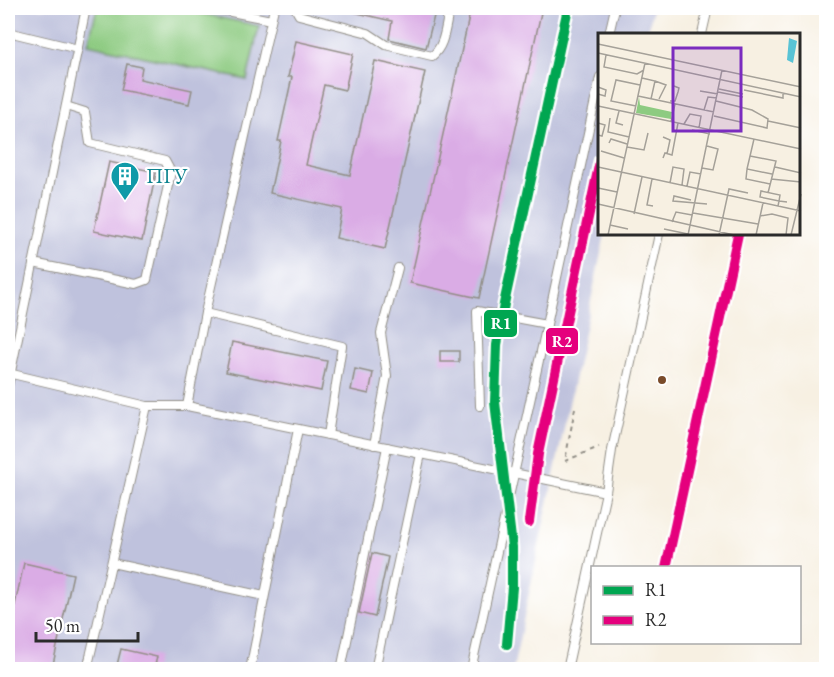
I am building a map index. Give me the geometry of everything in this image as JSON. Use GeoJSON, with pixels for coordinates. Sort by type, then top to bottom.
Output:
{"type":"FeatureCollection","features":[{"type":"Feature","properties":{"kind":"lane"},"geometry":{"type":"LineString","coordinates":[[8,386],[86,8]]}},
{"type":"Feature","properties":{"kind":"lane"},"geometry":{"type":"LineString","coordinates":[[211,8],[271,20]]}},
{"type":"Feature","properties":{"kind":"lane"},"geometry":{"type":"LineString","coordinates":[[188,406],[205,313],[274,8]]}},
{"type":"Feature","properties":{"kind":"lane"},"geometry":{"type":"LineString","coordinates":[[295,8],[299,15],[368,33],[386,45],[432,56],[441,46],[448,12]]}},
{"type":"Feature","properties":{"kind":"lane"},"geometry":{"type":"LineString","coordinates":[[609,33],[615,8]]}},
{"type":"Feature","properties":{"kind":"lane"},"geometry":{"type":"LineString","coordinates":[[702,33],[708,8]]}},
{"type":"Feature","properties":{"kind":"lane"},"geometry":{"type":"LineString","coordinates":[[8,32],[78,49]]}},
{"type":"Feature","properties":{"kind":"lane"},"geometry":{"type":"LineString","coordinates":[[471,669],[598,86]]}},
{"type":"Feature","properties":{"kind":"lane"},"geometry":{"type":"LineString","coordinates":[[33,263],[136,284],[147,280],[171,172],[165,161],[90,143],[85,112],[66,106]]}},
{"type":"Feature","properties":{"kind":"lane"},"geometry":{"type":"LineString","coordinates":[[567,669],[659,236]]}},
{"type":"Feature","properties":{"kind":"lane"},"geometry":{"type":"LineString","coordinates":[[374,445],[387,376],[381,333],[398,268]]}},
{"type":"Feature","properties":{"kind":"lane"},"geometry":{"type":"LineString","coordinates":[[480,406],[477,311],[547,324]]}},
{"type":"Feature","properties":{"kind":"lane"},"geometry":{"type":"LineString","coordinates":[[205,313],[342,346],[328,435]]}},
{"type":"Feature","properties":{"kind":"lane"},"geometry":{"type":"LineString","coordinates":[[9,374],[147,406],[188,406],[606,492]]}},
{"type":"Feature","properties":{"kind":"lane"},"geometry":{"type":"LineString","coordinates":[[87,669],[147,406]]}},
{"type":"Feature","properties":{"kind":"lane"},"geometry":{"type":"LineString","coordinates":[[250,669],[298,429]]}},
{"type":"Feature","properties":{"kind":"lane"},"geometry":{"type":"LineString","coordinates":[[341,669],[387,447]]}},
{"type":"Feature","properties":{"kind":"lane"},"geometry":{"type":"LineString","coordinates":[[375,669],[421,454]]}},
{"type":"Feature","properties":{"kind":"lane"},"geometry":{"type":"LineString","coordinates":[[112,563],[264,596]]}},
{"type":"Feature","properties":{"kind":"path"},"geometry":{"type":"LineString","coordinates":[[575,408],[565,461],[599,447]]}},
{"type":"Feature","properties":{"kind":"shaded area"},"geometry":{"type":"Polygon","coordinates":[[[8,8],[653,8],[647,33],[598,33],[598,236],[605,236],[513,669],[8,669],[8,8]]]}},
{"type":"Feature","properties":{"kind":"green space"},"geometry":{"type":"Polygon","coordinates":[[[97,8],[176,8],[259,26],[247,80],[88,44],[97,8]]]}},
{"type":"Feature","properties":{"kind":"building"},"geometry":{"type":"Polygon","coordinates":[[[354,8],[436,8],[426,48],[389,39],[392,21],[353,12],[354,8]]]}},
{"type":"Feature","properties":{"kind":"building"},"geometry":{"type":"Polygon","coordinates":[[[471,8],[542,8],[479,298],[410,283],[471,8]]]}},
{"type":"Feature","properties":{"kind":"building"},"geometry":{"type":"Polygon","coordinates":[[[296,41],[353,54],[345,90],[324,85],[306,165],[350,175],[375,61],[425,72],[385,249],[336,238],[342,209],[270,193],[281,141],[278,141],[292,77],[288,77],[296,41]]]}},
{"type":"Feature","properties":{"kind":"building"},"geometry":{"type":"Polygon","coordinates":[[[127,64],[142,67],[140,79],[192,90],[189,104],[121,90],[127,64]]]}},
{"type":"Feature","properties":{"kind":"building","name":"ПГУ"},"geometry":{"type":"Polygon","coordinates":[[[109,162],[156,172],[142,241],[94,231],[109,162]]]}},
{"type":"Feature","properties":{"kind":"building"},"geometry":{"type":"Polygon","coordinates":[[[232,342],[327,361],[321,391],[226,372],[232,342]]]}},
{"type":"Feature","properties":{"kind":"building"},"geometry":{"type":"Polygon","coordinates":[[[440,351],[459,351],[459,362],[440,362],[440,351]]]}},
{"type":"Feature","properties":{"kind":"building"},"geometry":{"type":"Polygon","coordinates":[[[355,369],[373,373],[369,394],[351,390],[355,369]]]}},
{"type":"Feature","properties":{"kind":"building"},"geometry":{"type":"Polygon","coordinates":[[[372,553],[388,557],[375,617],[359,613],[372,553]]]}},
{"type":"Feature","properties":{"kind":"building"},"geometry":{"type":"Polygon","coordinates":[[[24,563],[73,574],[52,669],[8,669],[8,637],[24,563]]]}},
{"type":"Feature","properties":{"kind":"building"},"geometry":{"type":"Polygon","coordinates":[[[121,649],[157,657],[154,669],[116,669],[121,649]]]}},
{"type":"Feature","properties":{"kind":"transit line","name":"R1"},"geometry":{"type":"LineString","coordinates":[[507,644],[512,587],[512,547],[495,402],[497,345],[568,8]]}},
{"type":"Feature","properties":{"kind":"transit line","name":"R2"},"geometry":{"type":"LineString","coordinates":[[529,522],[538,454],[598,170]]}},
{"type":"Feature","properties":{"kind":"transit line","name":"R2"},"geometry":{"type":"LineString","coordinates":[[666,566],[738,236]]}},
{"type":"Feature","properties":{"kind":"place","name":"ПГУ"},"geometry":{"type":"Point","coordinates":[125,202]}}]}
